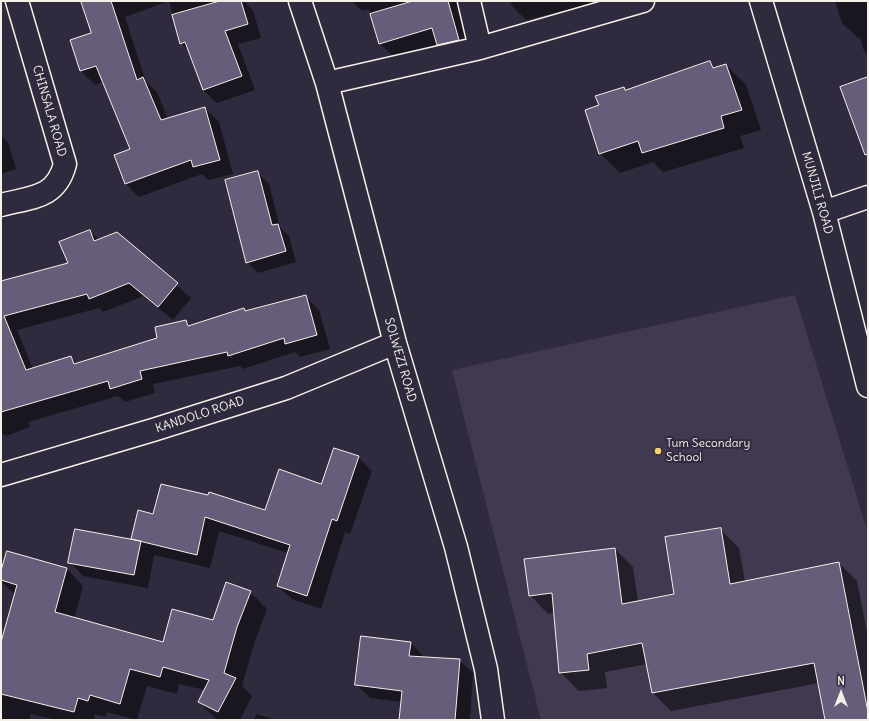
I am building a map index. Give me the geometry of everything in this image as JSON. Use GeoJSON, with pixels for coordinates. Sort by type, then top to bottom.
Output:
{"type":"FeatureCollection","features":[{"type":"Feature","properties":{"kind":"street","name":"CHINSALA ROAD"},"geometry":{"type":"LineString","coordinates":[[1,205],[47,193],[61,178],[65,164],[17,1]]}},
{"type":"Feature","properties":{"kind":"street","name":"SOLWEZI ROAD"},"geometry":{"type":"LineString","coordinates":[[300,1],[326,83],[395,343],[456,547],[486,669],[493,720]]}},
{"type":"Feature","properties":{"kind":"street"},"geometry":{"type":"LineString","coordinates":[[469,1],[480,48]]}},
{"type":"Feature","properties":{"kind":"street"},"geometry":{"type":"LineString","coordinates":[[326,83],[480,48],[643,1]]}},
{"type":"Feature","properties":{"kind":"street","name":"MUNJILI ROAD"},"geometry":{"type":"LineString","coordinates":[[761,1],[824,212],[868,386]]}},
{"type":"Feature","properties":{"kind":"street"},"geometry":{"type":"LineString","coordinates":[[824,212],[868,197]]}},
{"type":"Feature","properties":{"kind":"street","name":"KANDOLO ROAD"},"geometry":{"type":"LineString","coordinates":[[1,475],[153,430],[286,388],[395,343]]}},
{"type":"Feature","properties":{"kind":"shaded area","name":"Tum Secondary School"},"geometry":{"type":"Polygon","coordinates":[[[795,295],[868,533],[868,720],[541,720],[452,370],[795,295]]]}},
{"type":"Feature","properties":{"kind":"building"},"geometry":{"type":"Polygon","coordinates":[[[81,1],[111,1],[137,80],[143,77],[161,120],[205,107],[220,160],[193,167],[191,160],[125,184],[114,155],[130,149],[96,66],[80,71],[70,40],[91,33],[81,1]]]}},
{"type":"Feature","properties":{"kind":"building"},"geometry":{"type":"Polygon","coordinates":[[[220,1],[241,1],[248,24],[225,31],[242,76],[203,90],[185,42],[180,44],[172,15],[220,1]]]}},
{"type":"Feature","properties":{"kind":"building"},"geometry":{"type":"Polygon","coordinates":[[[413,1],[448,1],[459,40],[437,45],[432,28],[379,44],[370,14],[413,1]]]}},
{"type":"Feature","properties":{"kind":"building"},"geometry":{"type":"Polygon","coordinates":[[[710,61],[713,68],[726,64],[742,110],[721,116],[724,128],[642,153],[638,141],[599,154],[585,110],[599,105],[595,96],[624,87],[625,90],[710,61]]]}},
{"type":"Feature","properties":{"kind":"building"},"geometry":{"type":"Polygon","coordinates":[[[868,77],[868,154],[865,155],[840,87],[868,77]]]}},
{"type":"Feature","properties":{"kind":"building"},"geometry":{"type":"Polygon","coordinates":[[[258,171],[272,225],[278,224],[286,251],[246,263],[225,180],[258,171]]]}},
{"type":"Feature","properties":{"kind":"building"},"geometry":{"type":"Polygon","coordinates":[[[90,230],[94,241],[117,232],[178,283],[158,307],[129,283],[89,299],[87,294],[4,316],[26,370],[71,356],[74,364],[157,338],[155,327],[186,320],[188,326],[244,308],[245,311],[306,295],[317,335],[285,344],[284,338],[228,356],[227,352],[140,371],[142,379],[110,389],[108,381],[1,412],[1,281],[68,263],[59,242],[90,230]]]}},
{"type":"Feature","properties":{"kind":"building"},"geometry":{"type":"Polygon","coordinates":[[[334,448],[359,456],[337,521],[332,519],[307,596],[277,586],[290,545],[205,517],[197,555],[131,539],[138,510],[153,514],[161,484],[208,495],[209,492],[265,510],[279,469],[321,484],[334,448]]]}},
{"type":"Feature","properties":{"kind":"building"},"geometry":{"type":"Polygon","coordinates":[[[721,528],[730,584],[839,562],[868,712],[868,720],[825,720],[814,663],[652,693],[642,643],[587,654],[589,670],[559,673],[552,593],[529,596],[524,559],[615,548],[622,604],[674,594],[665,537],[721,528]]]}},
{"type":"Feature","properties":{"kind":"building"},"geometry":{"type":"Polygon","coordinates":[[[75,529],[141,541],[134,575],[68,563],[75,529]]]}},
{"type":"Feature","properties":{"kind":"building"},"geometry":{"type":"Polygon","coordinates":[[[7,551],[67,568],[55,612],[163,642],[172,609],[213,620],[226,582],[251,591],[237,627],[224,673],[236,678],[218,712],[198,702],[209,680],[163,667],[160,677],[130,669],[120,704],[90,695],[88,701],[78,698],[74,712],[1,694],[1,642],[17,585],[1,580],[1,571],[7,551]]]}},
{"type":"Feature","properties":{"kind":"building"},"geometry":{"type":"Polygon","coordinates":[[[361,636],[411,642],[409,656],[460,659],[455,720],[399,720],[402,691],[355,685],[361,636]]]}},
{"type":"Feature","properties":{"kind":"place","name":"Tum Secondary School"},"geometry":{"type":"Point","coordinates":[658,451]}}]}
